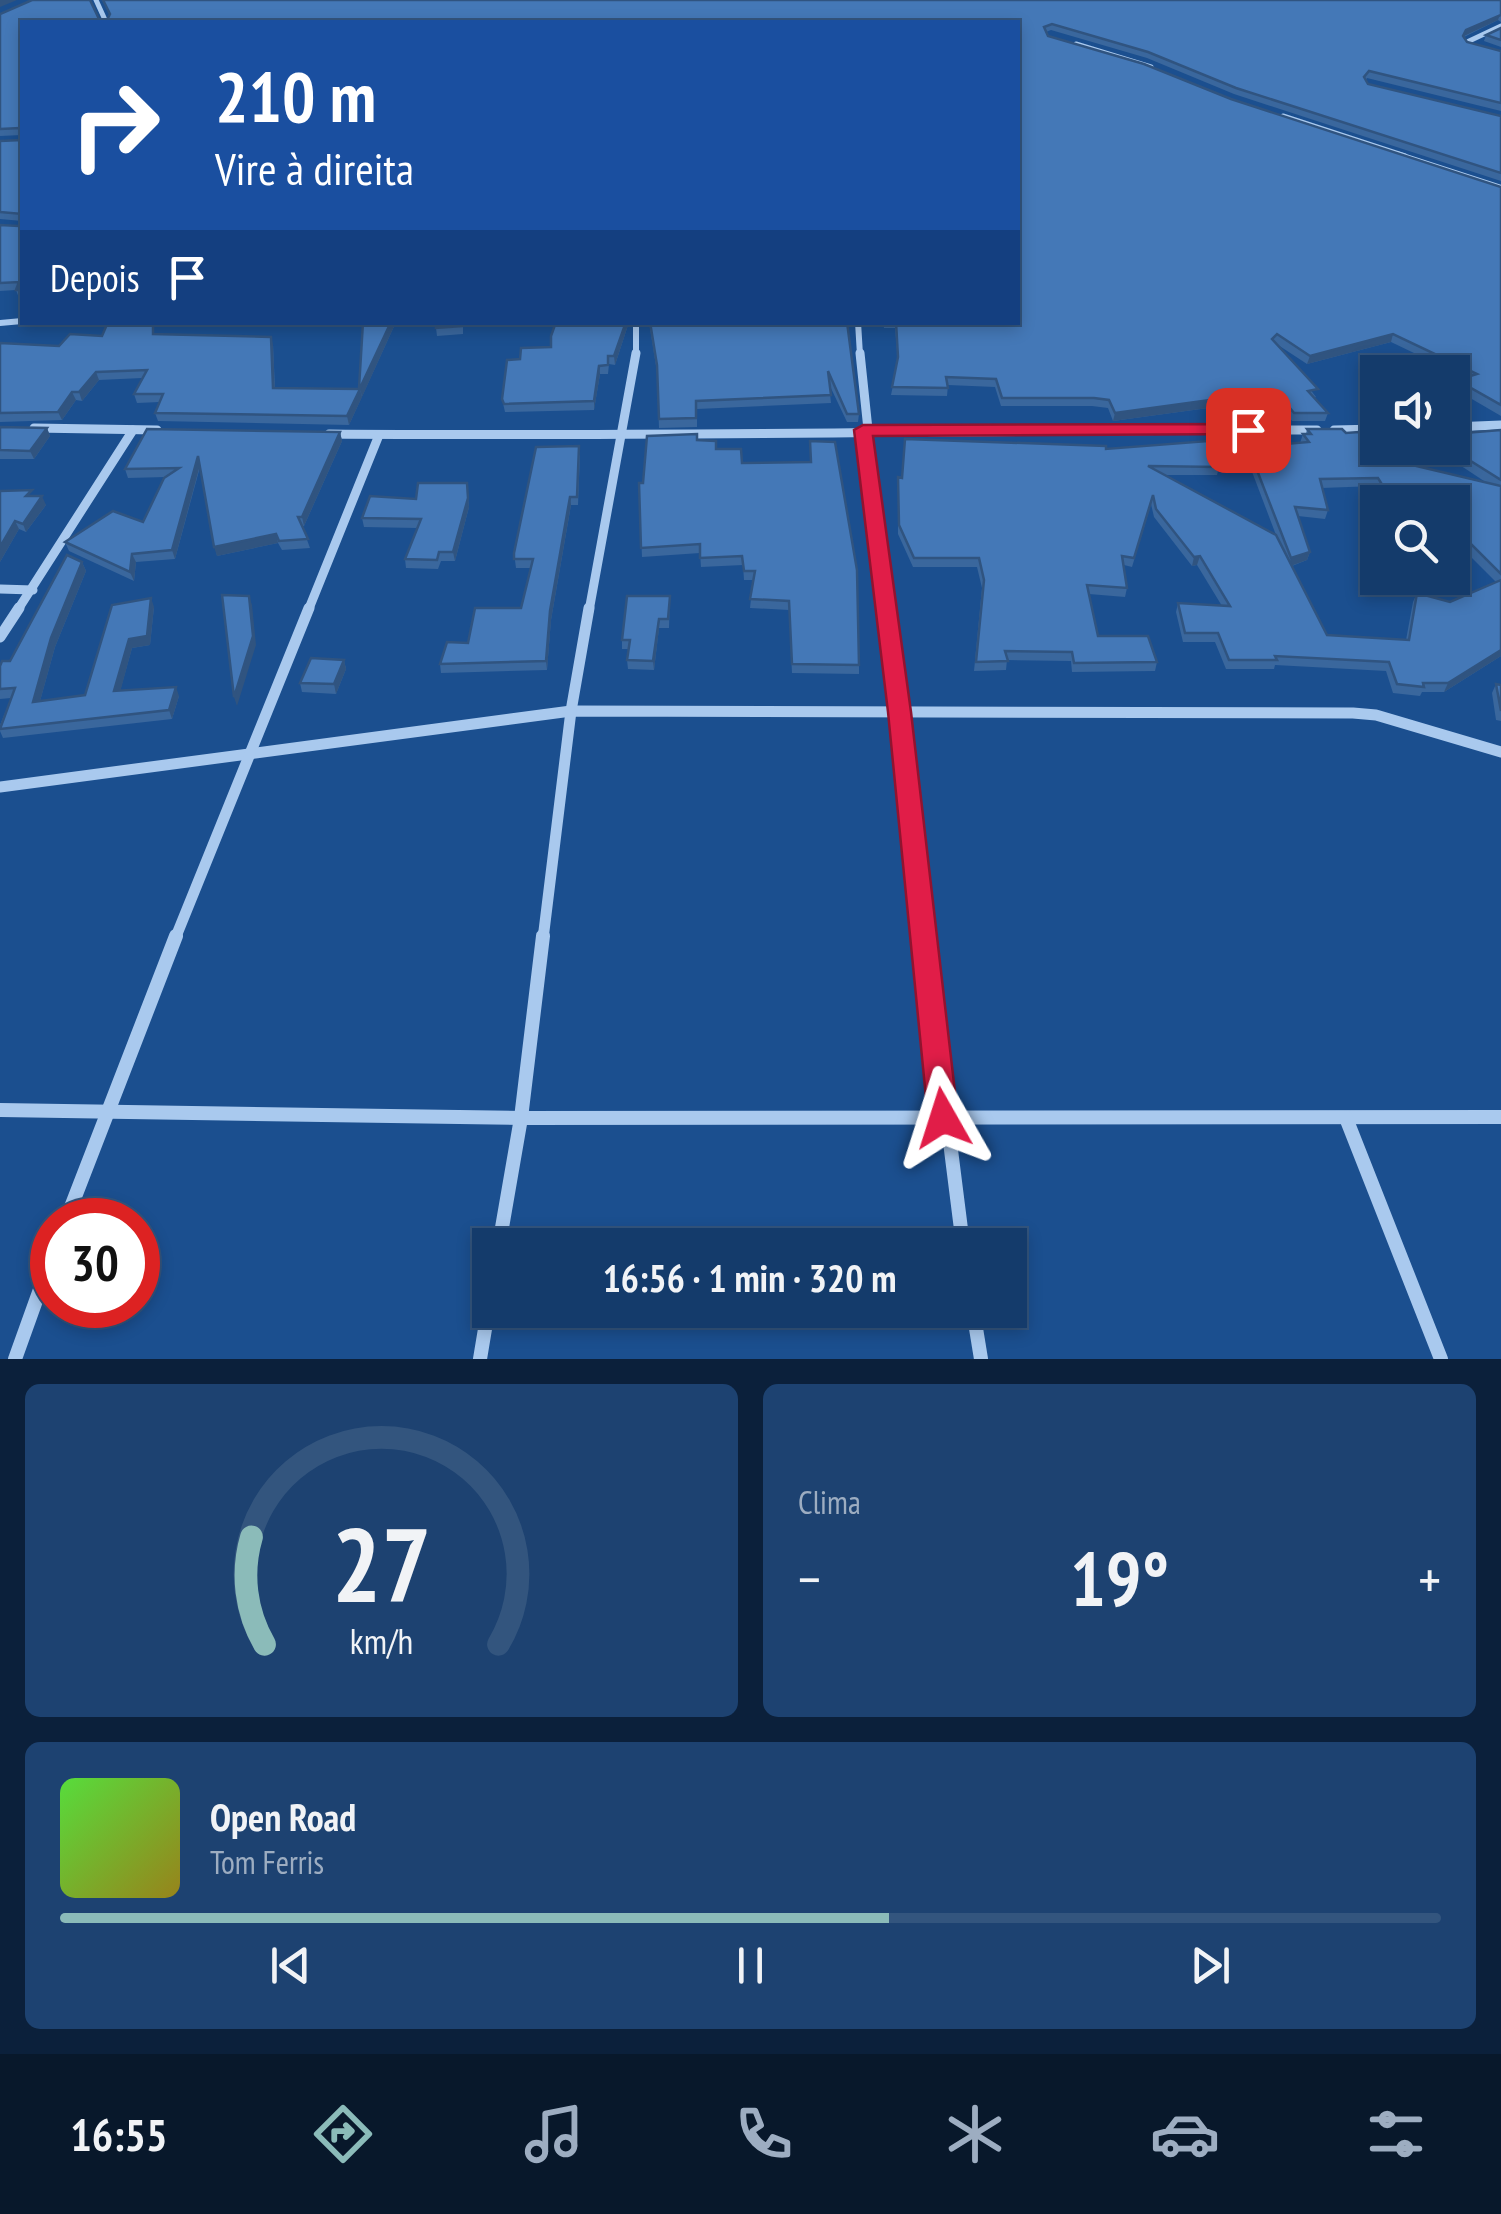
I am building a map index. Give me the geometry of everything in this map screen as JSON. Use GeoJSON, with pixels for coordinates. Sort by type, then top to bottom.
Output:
{"type":"FeatureCollection","features":[{"type":"Feature","properties":{"kind":"street"},"geometry":{"type":"LineString","coordinates":[[1486,48],[1467,42],[1501,26]]}},
{"type":"Feature","properties":{"kind":"street"},"geometry":{"type":"LineString","coordinates":[[1066,41],[1164,72]]}},
{"type":"Feature","properties":{"kind":"street"},"geometry":{"type":"LineString","coordinates":[[1281,116],[1501,188]]}},
{"type":"Feature","properties":{"kind":"street"},"geometry":{"type":"LineString","coordinates":[[502,1228],[520,1118],[572,711],[618,436],[636,364],[636,325]]}},
{"type":"Feature","properties":{"kind":"street"},"geometry":{"type":"LineString","coordinates":[[858,325],[863,430],[900,712],[943,1118],[960,1228]]}},
{"type":"Feature","properties":{"kind":"street"},"geometry":{"type":"LineString","coordinates":[[1470,426],[1501,425]]}},
{"type":"Feature","properties":{"kind":"street"},"geometry":{"type":"LineString","coordinates":[[19,428],[171,431]]}},
{"type":"Feature","properties":{"kind":"street"},"geometry":{"type":"LineString","coordinates":[[322,434],[618,436],[863,430],[1360,429]]}},
{"type":"Feature","properties":{"kind":"street"},"geometry":{"type":"LineString","coordinates":[[0,637],[34,590],[134,430]]}},
{"type":"Feature","properties":{"kind":"street"},"geometry":{"type":"LineString","coordinates":[[74,1198],[105,1112],[379,435]]}},
{"type":"Feature","properties":{"kind":"street"},"geometry":{"type":"LineString","coordinates":[[0,590],[34,590]]}},
{"type":"Feature","properties":{"kind":"street"},"geometry":{"type":"LineString","coordinates":[[0,787],[572,711],[1352,713],[1376,715],[1501,752]]}},
{"type":"Feature","properties":{"kind":"street"},"geometry":{"type":"LineString","coordinates":[[0,1110],[520,1118],[1501,1116]]}},
{"type":"Feature","properties":{"kind":"street"},"geometry":{"type":"LineString","coordinates":[[1346,1118],[1441,1359]]}},
{"type":"Feature","properties":{"kind":"street"},"geometry":{"type":"LineString","coordinates":[[15,1359],[30,1317]]}},
{"type":"Feature","properties":{"kind":"street"},"geometry":{"type":"LineString","coordinates":[[480,1359],[485,1328]]}},
{"type":"Feature","properties":{"kind":"street"},"geometry":{"type":"LineString","coordinates":[[977,1328],[981,1359]]}},
{"type":"Feature","properties":{"kind":"building"},"geometry":{"type":"Polygon","coordinates":[[[32,0],[90,0],[101,20],[20,20],[20,128],[0,129],[0,14],[32,0]]]}},
{"type":"Feature","properties":{"kind":"building"},"geometry":{"type":"Polygon","coordinates":[[[103,0],[1501,0],[1501,15],[1466,30],[1463,36],[1467,42],[1501,51],[1501,103],[1369,71],[1364,77],[1368,84],[1501,116],[1501,173],[1236,88],[1148,52],[1052,24],[1044,27],[1048,36],[1144,64],[1231,99],[1501,187],[1501,405],[1470,387],[1470,376],[1477,374],[1470,371],[1470,355],[1437,355],[1393,334],[1310,356],[1277,334],[1272,339],[1318,389],[1308,391],[1328,413],[1294,413],[1276,391],[1115,413],[1109,400],[1094,398],[1002,398],[996,379],[946,377],[948,388],[892,387],[898,357],[896,325],[1020,325],[1020,20],[107,20],[110,14],[103,0]]]}},
{"type":"Feature","properties":{"kind":"building"},"geometry":{"type":"Polygon","coordinates":[[[1501,28],[1501,40],[1486,35],[1501,28]]]}},
{"type":"Feature","properties":{"kind":"building"},"geometry":{"type":"Polygon","coordinates":[[[20,140],[20,214],[0,212],[0,141],[20,140]]]}},
{"type":"Feature","properties":{"kind":"building"},"geometry":{"type":"Polygon","coordinates":[[[0,225],[19,226],[20,290],[16,290],[19,282],[0,283],[0,225]]]}},
{"type":"Feature","properties":{"kind":"building"},"geometry":{"type":"Polygon","coordinates":[[[107,325],[153,325],[153,334],[271,337],[273,388],[360,389],[347,416],[155,413],[163,394],[134,394],[147,370],[96,372],[79,392],[72,392],[58,412],[0,413],[0,343],[59,346],[70,334],[102,336],[107,325]]]}},
{"type":"Feature","properties":{"kind":"building"},"geometry":{"type":"Polygon","coordinates":[[[363,325],[390,325],[360,388],[363,325]]]}},
{"type":"Feature","properties":{"kind":"building"},"geometry":{"type":"Polygon","coordinates":[[[555,325],[625,325],[614,356],[608,356],[608,365],[599,366],[594,401],[504,404],[507,360],[520,359],[521,348],[551,347],[555,325]]]}},
{"type":"Feature","properties":{"kind":"building"},"geometry":{"type":"Polygon","coordinates":[[[650,325],[847,325],[859,414],[847,414],[828,371],[831,395],[696,401],[696,418],[659,419],[650,325]]]}},
{"type":"Feature","properties":{"kind":"building"},"geometry":{"type":"Polygon","coordinates":[[[0,427],[47,428],[30,451],[0,450],[0,427]]]}},
{"type":"Feature","properties":{"kind":"building"},"geometry":{"type":"Polygon","coordinates":[[[147,429],[340,432],[302,517],[298,517],[308,539],[279,541],[276,534],[214,547],[198,456],[172,550],[132,554],[130,572],[65,542],[113,511],[143,522],[164,478],[179,468],[125,469],[147,429]]]}},
{"type":"Feature","properties":{"kind":"building"},"geometry":{"type":"Polygon","coordinates":[[[1307,429],[1359,432],[1360,465],[1412,465],[1501,486],[1501,574],[1470,543],[1470,485],[1382,485],[1378,478],[1320,479],[1328,510],[1295,507],[1310,552],[1291,558],[1248,447],[1309,442],[1303,434],[1311,434],[1307,429]]]}},
{"type":"Feature","properties":{"kind":"building"},"geometry":{"type":"Polygon","coordinates":[[[1501,430],[1501,480],[1470,461],[1470,433],[1501,430]]]}},
{"type":"Feature","properties":{"kind":"building"},"geometry":{"type":"Polygon","coordinates":[[[697,434],[697,440],[716,441],[716,449],[741,449],[742,463],[811,462],[810,441],[835,442],[857,570],[859,665],[792,664],[789,601],[750,599],[755,571],[744,571],[742,556],[700,558],[700,544],[641,548],[639,483],[643,483],[647,436],[697,434]]]}},
{"type":"Feature","properties":{"kind":"building"},"geometry":{"type":"Polygon","coordinates":[[[905,439],[1106,449],[1208,441],[1219,467],[1148,466],[1276,535],[1327,635],[1409,640],[1417,595],[1450,602],[1501,580],[1501,650],[1448,683],[1423,683],[1424,687],[1397,684],[1389,662],[1275,656],[1277,660],[1229,660],[1218,633],[1185,633],[1178,603],[1230,606],[1200,556],[1194,557],[1156,509],[1153,495],[1134,558],[1122,556],[1127,588],[1087,585],[1098,636],[1148,636],[1157,662],[1074,663],[1072,652],[1005,651],[1008,661],[976,662],[984,580],[979,558],[914,558],[899,525],[898,477],[902,478],[905,439]]]}},
{"type":"Feature","properties":{"kind":"building"},"geometry":{"type":"Polygon","coordinates":[[[579,446],[577,497],[570,497],[550,611],[546,661],[440,664],[447,642],[468,643],[475,608],[521,608],[533,559],[514,559],[514,553],[536,447],[579,446]]]}},
{"type":"Feature","properties":{"kind":"building"},"geometry":{"type":"Polygon","coordinates":[[[418,483],[467,483],[468,498],[453,552],[439,552],[437,560],[405,559],[421,519],[362,518],[370,496],[416,499],[418,483]]]}},
{"type":"Feature","properties":{"kind":"building"},"geometry":{"type":"Polygon","coordinates":[[[32,490],[26,496],[42,496],[23,524],[15,521],[0,547],[0,491],[32,490]]]}},
{"type":"Feature","properties":{"kind":"building"},"geometry":{"type":"Polygon","coordinates":[[[67,555],[82,562],[51,638],[33,702],[85,695],[112,605],[151,598],[147,636],[129,639],[114,691],[176,687],[169,710],[0,729],[15,688],[0,689],[0,666],[2,661],[10,661],[67,555]]]}},
{"type":"Feature","properties":{"kind":"building"},"geometry":{"type":"Polygon","coordinates":[[[222,595],[249,596],[253,636],[234,697],[222,595]]]}},
{"type":"Feature","properties":{"kind":"building"},"geometry":{"type":"Polygon","coordinates":[[[627,596],[670,596],[668,619],[659,619],[653,661],[627,660],[630,640],[622,640],[627,596]]]}},
{"type":"Feature","properties":{"kind":"building"},"geometry":{"type":"Polygon","coordinates":[[[311,658],[344,660],[334,684],[300,683],[311,658]]]}},
{"type":"Feature","properties":{"kind":"building"},"geometry":{"type":"Polygon","coordinates":[[[1496,684],[1501,685],[1501,711],[1496,684]]]}},
{"type":"Feature","properties":{"kind":"route"},"geometry":{"type":"LineString","coordinates":[[943,1118],[900,712],[863,430],[1248,430]]}}]}
